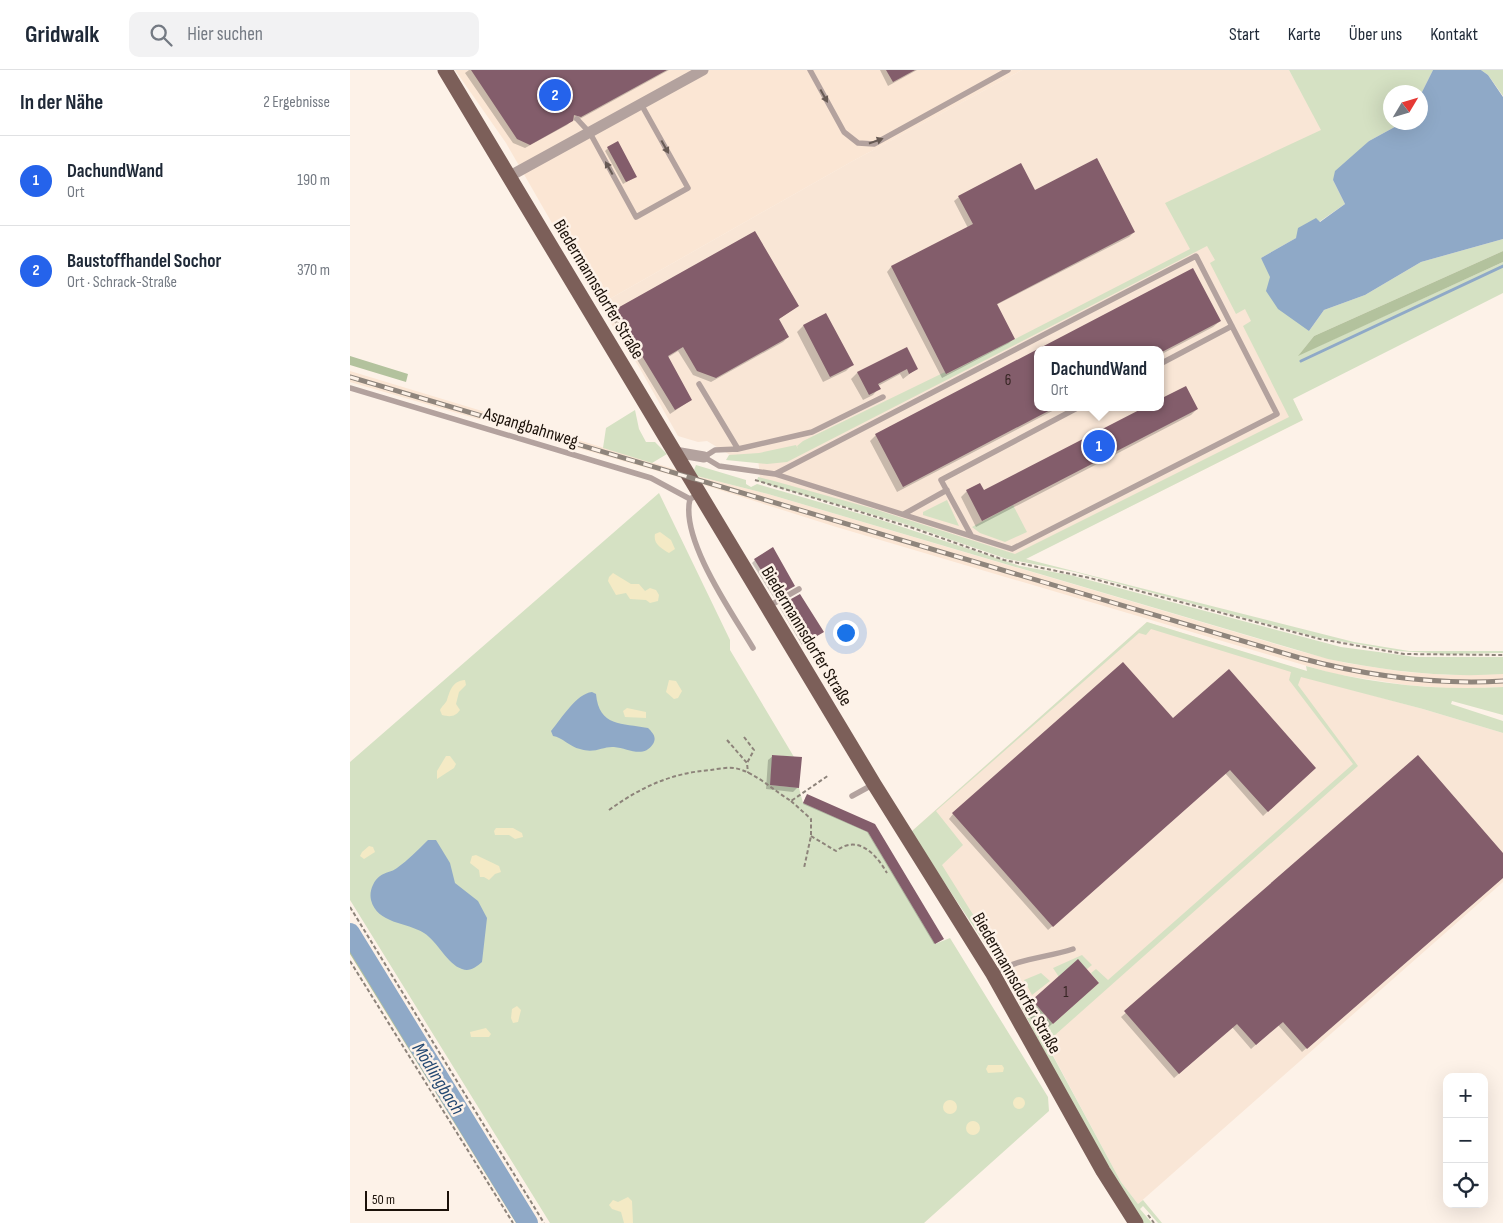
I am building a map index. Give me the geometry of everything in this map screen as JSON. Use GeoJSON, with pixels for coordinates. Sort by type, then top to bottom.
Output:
{"type":"FeatureCollection","features":[{"type":"Feature","properties":{"kind":"main road","name":"Biedermannsdorfer Straße"},"geometry":{"type":"LineString","coordinates":[[444,70],[510,176],[675,452],[694,496],[767,607],[874,784],[993,974],[1103,1171],[1139,1216]]}},
{"type":"Feature","properties":{"kind":"street"},"geometry":{"type":"LineString","coordinates":[[510,176],[703,70]]}},
{"type":"Feature","properties":{"kind":"street"},"geometry":{"type":"LineString","coordinates":[[675,452],[704,457]]}},
{"type":"Feature","properties":{"kind":"lane"},"geometry":{"type":"LineString","coordinates":[[810,70],[844,132],[858,143],[874,144],[1008,70]]}},
{"type":"Feature","properties":{"kind":"lane"},"geometry":{"type":"LineString","coordinates":[[577,119],[590,133],[636,217],[688,188],[642,104]]}},
{"type":"Feature","properties":{"kind":"lane"},"geometry":{"type":"LineString","coordinates":[[775,474],[1196,256],[1278,414],[1012,548],[775,474],[719,466],[704,457],[715,450],[738,449],[812,432],[883,396]]}},
{"type":"Feature","properties":{"kind":"lane"},"geometry":{"type":"LineString","coordinates":[[1164,362],[1232,326]]}},
{"type":"Feature","properties":{"kind":"lane"},"geometry":{"type":"LineString","coordinates":[[699,384],[738,449]]}},
{"type":"Feature","properties":{"kind":"lane","name":"Aspangbahnweg"},"geometry":{"type":"LineString","coordinates":[[350,388],[651,478],[694,496]]}},
{"type":"Feature","properties":{"kind":"lane"},"geometry":{"type":"LineString","coordinates":[[971,535],[942,480],[1071,411]]}},
{"type":"Feature","properties":{"kind":"lane"},"geometry":{"type":"LineString","coordinates":[[904,514],[947,490]]}},
{"type":"Feature","properties":{"kind":"lane"},"geometry":{"type":"LineString","coordinates":[[694,496],[687,511],[703,564],[753,648]]}},
{"type":"Feature","properties":{"kind":"lane"},"geometry":{"type":"LineString","coordinates":[[767,607],[799,588]]}},
{"type":"Feature","properties":{"kind":"lane"},"geometry":{"type":"LineString","coordinates":[[852,796],[874,784]]}},
{"type":"Feature","properties":{"kind":"lane"},"geometry":{"type":"LineString","coordinates":[[993,974],[1024,960],[1073,949]]}},
{"type":"Feature","properties":{"kind":"path"},"geometry":{"type":"LineString","coordinates":[[746,471],[757,482],[913,528],[1004,560],[1090,578],[1320,639],[1404,654],[1503,655]]}},
{"type":"Feature","properties":{"kind":"path"},"geometry":{"type":"LineString","coordinates":[[744,737],[754,750],[747,763],[748,773]]}},
{"type":"Feature","properties":{"kind":"path"},"geometry":{"type":"LineString","coordinates":[[727,740],[747,763]]}},
{"type":"Feature","properties":{"kind":"path"},"geometry":{"type":"LineString","coordinates":[[609,810],[630,795],[667,777],[696,771],[734,768],[748,773],[790,801],[811,819],[811,836],[804,868]]}},
{"type":"Feature","properties":{"kind":"path"},"geometry":{"type":"LineString","coordinates":[[790,801],[829,775]]}},
{"type":"Feature","properties":{"kind":"path"},"geometry":{"type":"LineString","coordinates":[[811,836],[836,851],[843,846],[853,844],[872,851],[888,873]]}},
{"type":"Feature","properties":{"kind":"path"},"geometry":{"type":"LineString","coordinates":[[350,907],[544,1223]]}},
{"type":"Feature","properties":{"kind":"path"},"geometry":{"type":"LineString","coordinates":[[350,961],[513,1223]]}},
{"type":"Feature","properties":{"kind":"path"},"geometry":{"type":"LineString","coordinates":[[1139,1216],[1154,1223]]}},
{"type":"Feature","properties":{"kind":"shaded area"},"geometry":{"type":"Polygon","coordinates":[[[455,70],[1022,70],[851,162],[599,305],[506,143],[455,70]]]}},
{"type":"Feature","properties":{"kind":"shaded area"},"geometry":{"type":"Polygon","coordinates":[[[1022,70],[1289,70],[1322,130],[1213,237],[1303,420],[1025,559],[760,480],[758,457],[735,458],[707,441],[698,442],[678,436],[639,367],[599,305],[851,162],[1022,70]]]}},
{"type":"Feature","properties":{"kind":"shaded area"},"geometry":{"type":"Polygon","coordinates":[[[350,371],[697,476],[768,494],[1299,651],[1346,663],[1406,672],[1449,675],[1503,674],[1503,687],[1456,689],[1406,685],[1334,674],[833,526],[685,479],[350,382],[350,371]]]}},
{"type":"Feature","properties":{"kind":"shaded area"},"geometry":{"type":"Polygon","coordinates":[[[1147,622],[1302,670],[1301,676],[1503,733],[1503,882],[1138,1204],[1121,1182],[1018,990],[913,830],[1147,622]]]}},
{"type":"Feature","properties":{"kind":"green space"},"geometry":{"type":"Polygon","coordinates":[[[1289,70],[1433,70],[1426,85],[1383,85],[1383,130],[1389,130],[1369,141],[1333,180],[1345,204],[1296,238],[1261,258],[1309,331],[1324,310],[1365,295],[1421,262],[1503,239],[1503,251],[1314,336],[1299,355],[1503,262],[1503,293],[1293,399],[1303,420],[1026,559],[1354,642],[1409,651],[1503,651],[1503,653],[1447,654],[1397,651],[1316,637],[1075,572],[1007,559],[905,524],[757,481],[758,477],[871,508],[1015,554],[1289,417],[1243,326],[1251,321],[1245,309],[1236,314],[1210,263],[1215,260],[1207,246],[787,462],[767,464],[726,460],[729,455],[759,453],[796,445],[798,449],[797,446],[803,441],[945,372],[947,374],[1190,249],[1165,203],[1321,130],[1289,70]]]}},
{"type":"Feature","properties":{"kind":"green space"},"geometry":{"type":"Polygon","coordinates":[[[1481,70],[1503,70],[1503,96],[1488,75],[1481,70]]]}},
{"type":"Feature","properties":{"kind":"green space"},"geometry":{"type":"Polygon","coordinates":[[[1503,251],[1503,262],[1298,356],[1314,336],[1503,251]]]}},
{"type":"Feature","properties":{"kind":"green space"},"geometry":{"type":"Polygon","coordinates":[[[350,356],[408,374],[406,382],[350,365],[350,356]]]}},
{"type":"Feature","properties":{"kind":"green space"},"geometry":{"type":"Polygon","coordinates":[[[635,410],[639,429],[646,442],[655,442],[667,454],[652,463],[603,448],[606,428],[635,410]]]}},
{"type":"Feature","properties":{"kind":"green space"},"geometry":{"type":"Polygon","coordinates":[[[696,465],[746,480],[746,484],[751,487],[757,484],[878,519],[1020,566],[1070,575],[1341,647],[1416,657],[1503,657],[1503,674],[1437,674],[1372,667],[1328,659],[768,494],[697,476],[694,470],[696,465]]]}},
{"type":"Feature","properties":{"kind":"green space"},"geometry":{"type":"Polygon","coordinates":[[[659,493],[730,640],[730,650],[794,757],[773,755],[770,785],[799,788],[803,803],[868,832],[935,944],[950,938],[1048,1097],[1049,1111],[924,1223],[550,1223],[350,900],[350,762],[659,493]]]}},
{"type":"Feature","properties":{"kind":"green space"},"geometry":{"type":"Polygon","coordinates":[[[947,500],[959,526],[923,515],[923,512],[947,500]]]}},
{"type":"Feature","properties":{"kind":"green space"},"geometry":{"type":"Polygon","coordinates":[[[1013,505],[1027,532],[1005,542],[980,533],[972,527],[1013,505]]]}},
{"type":"Feature","properties":{"kind":"green space"},"geometry":{"type":"Polygon","coordinates":[[[1147,622],[1307,671],[1306,666],[1379,682],[1403,685],[1453,688],[1503,687],[1503,715],[1452,701],[1451,704],[1503,721],[1503,733],[1423,709],[1301,677],[1298,685],[1358,766],[1046,1043],[1121,1182],[1138,1204],[1143,1200],[1162,1223],[1158,1223],[1143,1206],[1140,1209],[1152,1223],[1143,1223],[1133,1209],[1056,1074],[1020,1005],[1016,992],[1017,983],[1021,984],[1030,998],[1053,1024],[1099,983],[1091,973],[1096,969],[1108,980],[1353,764],[1289,680],[1291,672],[1151,629],[1146,635],[1139,633],[936,811],[963,845],[942,865],[999,956],[995,957],[991,953],[911,832],[1147,622]]]}},
{"type":"Feature","properties":{"kind":"green space"},"geometry":{"type":"Polygon","coordinates":[[[350,940],[524,1223],[516,1223],[350,954],[350,940]]]}},
{"type":"Feature","properties":{"kind":"green space"},"geometry":{"type":"Polygon","coordinates":[[[1082,955],[1092,965],[1087,969],[1059,977],[1053,968],[1082,955]]]}},
{"type":"Feature","properties":{"kind":"green space"},"geometry":{"type":"Polygon","coordinates":[[[1041,973],[1050,981],[1032,995],[1024,980],[1041,973]]]}},
{"type":"Feature","properties":{"kind":"sand"},"geometry":{"type":"Polygon","coordinates":[[[660,532],[671,540],[675,549],[669,553],[658,545],[655,540],[655,534],[660,532]]]}},
{"type":"Feature","properties":{"kind":"sand"},"geometry":{"type":"Polygon","coordinates":[[[613,573],[631,584],[639,584],[645,591],[650,588],[656,590],[659,595],[658,601],[650,603],[646,600],[630,599],[626,593],[616,595],[608,581],[613,573]]]}},
{"type":"Feature","properties":{"kind":"sand"},"geometry":{"type":"Polygon","coordinates":[[[465,680],[466,685],[459,692],[456,704],[460,710],[452,716],[442,715],[440,710],[452,687],[457,682],[465,680]]]}},
{"type":"Feature","properties":{"kind":"sand"},"geometry":{"type":"Polygon","coordinates":[[[669,680],[676,681],[682,691],[678,698],[674,699],[666,692],[669,680]]]}},
{"type":"Feature","properties":{"kind":"sand"},"geometry":{"type":"Polygon","coordinates":[[[627,708],[646,712],[646,718],[625,717],[623,711],[627,708]]]}},
{"type":"Feature","properties":{"kind":"sand"},"geometry":{"type":"Polygon","coordinates":[[[446,756],[450,756],[456,764],[454,768],[437,779],[437,771],[446,756]]]}},
{"type":"Feature","properties":{"kind":"sand"},"geometry":{"type":"Polygon","coordinates":[[[496,828],[513,828],[522,833],[523,837],[515,839],[509,835],[495,835],[494,831],[496,828]]]}},
{"type":"Feature","properties":{"kind":"sand"},"geometry":{"type":"Polygon","coordinates":[[[369,846],[373,847],[375,852],[364,859],[360,856],[369,846]]]}},
{"type":"Feature","properties":{"kind":"sand"},"geometry":{"type":"Polygon","coordinates":[[[476,855],[499,866],[501,872],[495,874],[489,880],[480,877],[479,870],[470,863],[472,856],[476,855]]]}},
{"type":"Feature","properties":{"kind":"sand"},"geometry":{"type":"Polygon","coordinates":[[[517,1006],[521,1010],[518,1022],[513,1023],[511,1018],[512,1009],[517,1006]]]}},
{"type":"Feature","properties":{"kind":"sand"},"geometry":{"type":"Polygon","coordinates":[[[486,1028],[491,1034],[489,1037],[471,1037],[470,1032],[486,1028]]]}},
{"type":"Feature","properties":{"kind":"sand"},"geometry":{"type":"Polygon","coordinates":[[[988,1065],[1002,1065],[1004,1068],[1003,1072],[988,1073],[986,1069],[988,1065]]]}},
{"type":"Feature","properties":{"kind":"sand"},"geometry":{"type":"Polygon","coordinates":[[[1017,1097],[1021,1097],[1025,1103],[1021,1109],[1017,1109],[1013,1105],[1013,1101],[1017,1097]]]}},
{"type":"Feature","properties":{"kind":"sand"},"geometry":{"type":"Polygon","coordinates":[[[947,1100],[953,1100],[957,1107],[953,1114],[947,1114],[943,1110],[943,1104],[947,1100]]]}},
{"type":"Feature","properties":{"kind":"sand"},"geometry":{"type":"Polygon","coordinates":[[[970,1121],[976,1121],[980,1128],[976,1135],[970,1135],[966,1131],[966,1125],[970,1121]]]}},
{"type":"Feature","properties":{"kind":"sand"},"geometry":{"type":"Polygon","coordinates":[[[628,1197],[632,1201],[633,1223],[624,1223],[621,1212],[612,1209],[609,1205],[613,1200],[618,1202],[628,1197]]]}},
{"type":"Feature","properties":{"kind":"water"},"geometry":{"type":"Polygon","coordinates":[[[1433,70],[1481,70],[1488,75],[1503,97],[1503,239],[1421,262],[1365,295],[1324,310],[1309,331],[1278,309],[1266,291],[1270,277],[1261,258],[1296,238],[1298,228],[1316,218],[1320,222],[1345,204],[1333,180],[1335,171],[1369,141],[1389,130],[1428,130],[1428,85],[1426,85],[1433,70]]]}},
{"type":"Feature","properties":{"kind":"water"},"geometry":{"type":"Polygon","coordinates":[[[592,692],[596,694],[598,705],[607,718],[621,724],[648,728],[653,733],[655,739],[653,744],[645,751],[640,752],[614,747],[585,750],[576,748],[553,736],[551,731],[570,707],[580,697],[592,692]]]}},
{"type":"Feature","properties":{"kind":"water"},"geometry":{"type":"Polygon","coordinates":[[[428,840],[436,840],[450,863],[455,883],[478,901],[487,918],[482,962],[470,969],[462,969],[452,963],[424,933],[379,914],[371,900],[371,890],[378,878],[397,868],[428,840]]]}},
{"type":"Feature","properties":{"kind":"building"},"geometry":{"type":"Polygon","coordinates":[[[471,70],[667,70],[581,117],[574,115],[573,121],[530,145],[517,139],[471,70]]]}},
{"type":"Feature","properties":{"kind":"building"},"geometry":{"type":"Polygon","coordinates":[[[886,70],[915,70],[893,82],[886,70]]]}},
{"type":"Feature","properties":{"kind":"building"},"geometry":{"type":"Polygon","coordinates":[[[618,141],[637,177],[626,182],[607,147],[618,141]]]}},
{"type":"Feature","properties":{"kind":"building"},"geometry":{"type":"Polygon","coordinates":[[[1097,158],[1135,232],[997,304],[1015,339],[946,374],[891,266],[973,224],[958,196],[1021,163],[1035,190],[1097,158]]]}},
{"type":"Feature","properties":{"kind":"building"},"geometry":{"type":"Polygon","coordinates":[[[755,231],[799,306],[779,319],[789,337],[716,378],[697,371],[683,347],[668,356],[692,400],[675,410],[614,310],[755,231]]]}},
{"type":"Feature","properties":{"kind":"building"},"geometry":{"type":"Polygon","coordinates":[[[1193,268],[1221,321],[1164,351],[1164,346],[1044,346],[1193,268]]]}},
{"type":"Feature","properties":{"kind":"building"},"geometry":{"type":"Polygon","coordinates":[[[826,313],[854,365],[830,377],[803,325],[826,313]]]}},
{"type":"Feature","properties":{"kind":"building"},"geometry":{"type":"Polygon","coordinates":[[[907,347],[918,369],[909,374],[907,369],[878,384],[881,389],[869,395],[857,372],[907,347]]]}},
{"type":"Feature","properties":{"kind":"building"},"geometry":{"type":"Polygon","coordinates":[[[1034,351],[1034,411],[1048,411],[903,487],[875,434],[1034,351]]]}},
{"type":"Feature","properties":{"kind":"building"},"geometry":{"type":"Polygon","coordinates":[[[1186,386],[1198,409],[982,521],[966,490],[980,483],[984,490],[1137,411],[1164,411],[1164,397],[1186,386]]]}},
{"type":"Feature","properties":{"kind":"building"},"geometry":{"type":"Polygon","coordinates":[[[773,547],[795,586],[777,596],[754,559],[773,547]]]}},
{"type":"Feature","properties":{"kind":"building"},"geometry":{"type":"Polygon","coordinates":[[[800,594],[824,632],[805,643],[782,604],[800,594]]]}},
{"type":"Feature","properties":{"kind":"building"},"geometry":{"type":"Polygon","coordinates":[[[1123,662],[1173,718],[1229,669],[1316,768],[1268,812],[1230,770],[1053,927],[952,813],[1123,662]]]}},
{"type":"Feature","properties":{"kind":"building"},"geometry":{"type":"Polygon","coordinates":[[[772,755],[802,757],[799,788],[770,785],[772,755]]]}},
{"type":"Feature","properties":{"kind":"building"},"geometry":{"type":"Polygon","coordinates":[[[1418,755],[1503,853],[1503,878],[1307,1049],[1283,1022],[1256,1045],[1237,1024],[1179,1074],[1124,1011],[1418,755]]]}},
{"type":"Feature","properties":{"kind":"building"},"geometry":{"type":"Polygon","coordinates":[[[807,794],[875,824],[944,939],[935,944],[868,832],[803,803],[807,794]]]}},
{"type":"Feature","properties":{"kind":"building"},"geometry":{"type":"Polygon","coordinates":[[[1078,959],[1099,983],[1053,1024],[1032,1000],[1078,959]]]}},
{"type":"Feature","properties":{"kind":"waterway"},"geometry":{"type":"LineString","coordinates":[[1301,361],[1503,266]]}},
{"type":"Feature","properties":{"kind":"waterway","name":"Mödlingbach"},"geometry":{"type":"LineString","coordinates":[[350,933],[528,1223]]}},
{"type":"Feature","properties":{"kind":"railway"},"geometry":{"type":"LineString","coordinates":[[350,377],[1300,658],[1350,670],[1400,678],[1451,682],[1503,681]]}},
{"type":"Feature","properties":{"kind":"place","name":"Baustoffhandel Sochor"},"geometry":{"type":"Point","coordinates":[555,95]}},
{"type":"Feature","properties":{"kind":"place","name":"DachundWand"},"geometry":{"type":"Point","coordinates":[1099,446]}}]}
